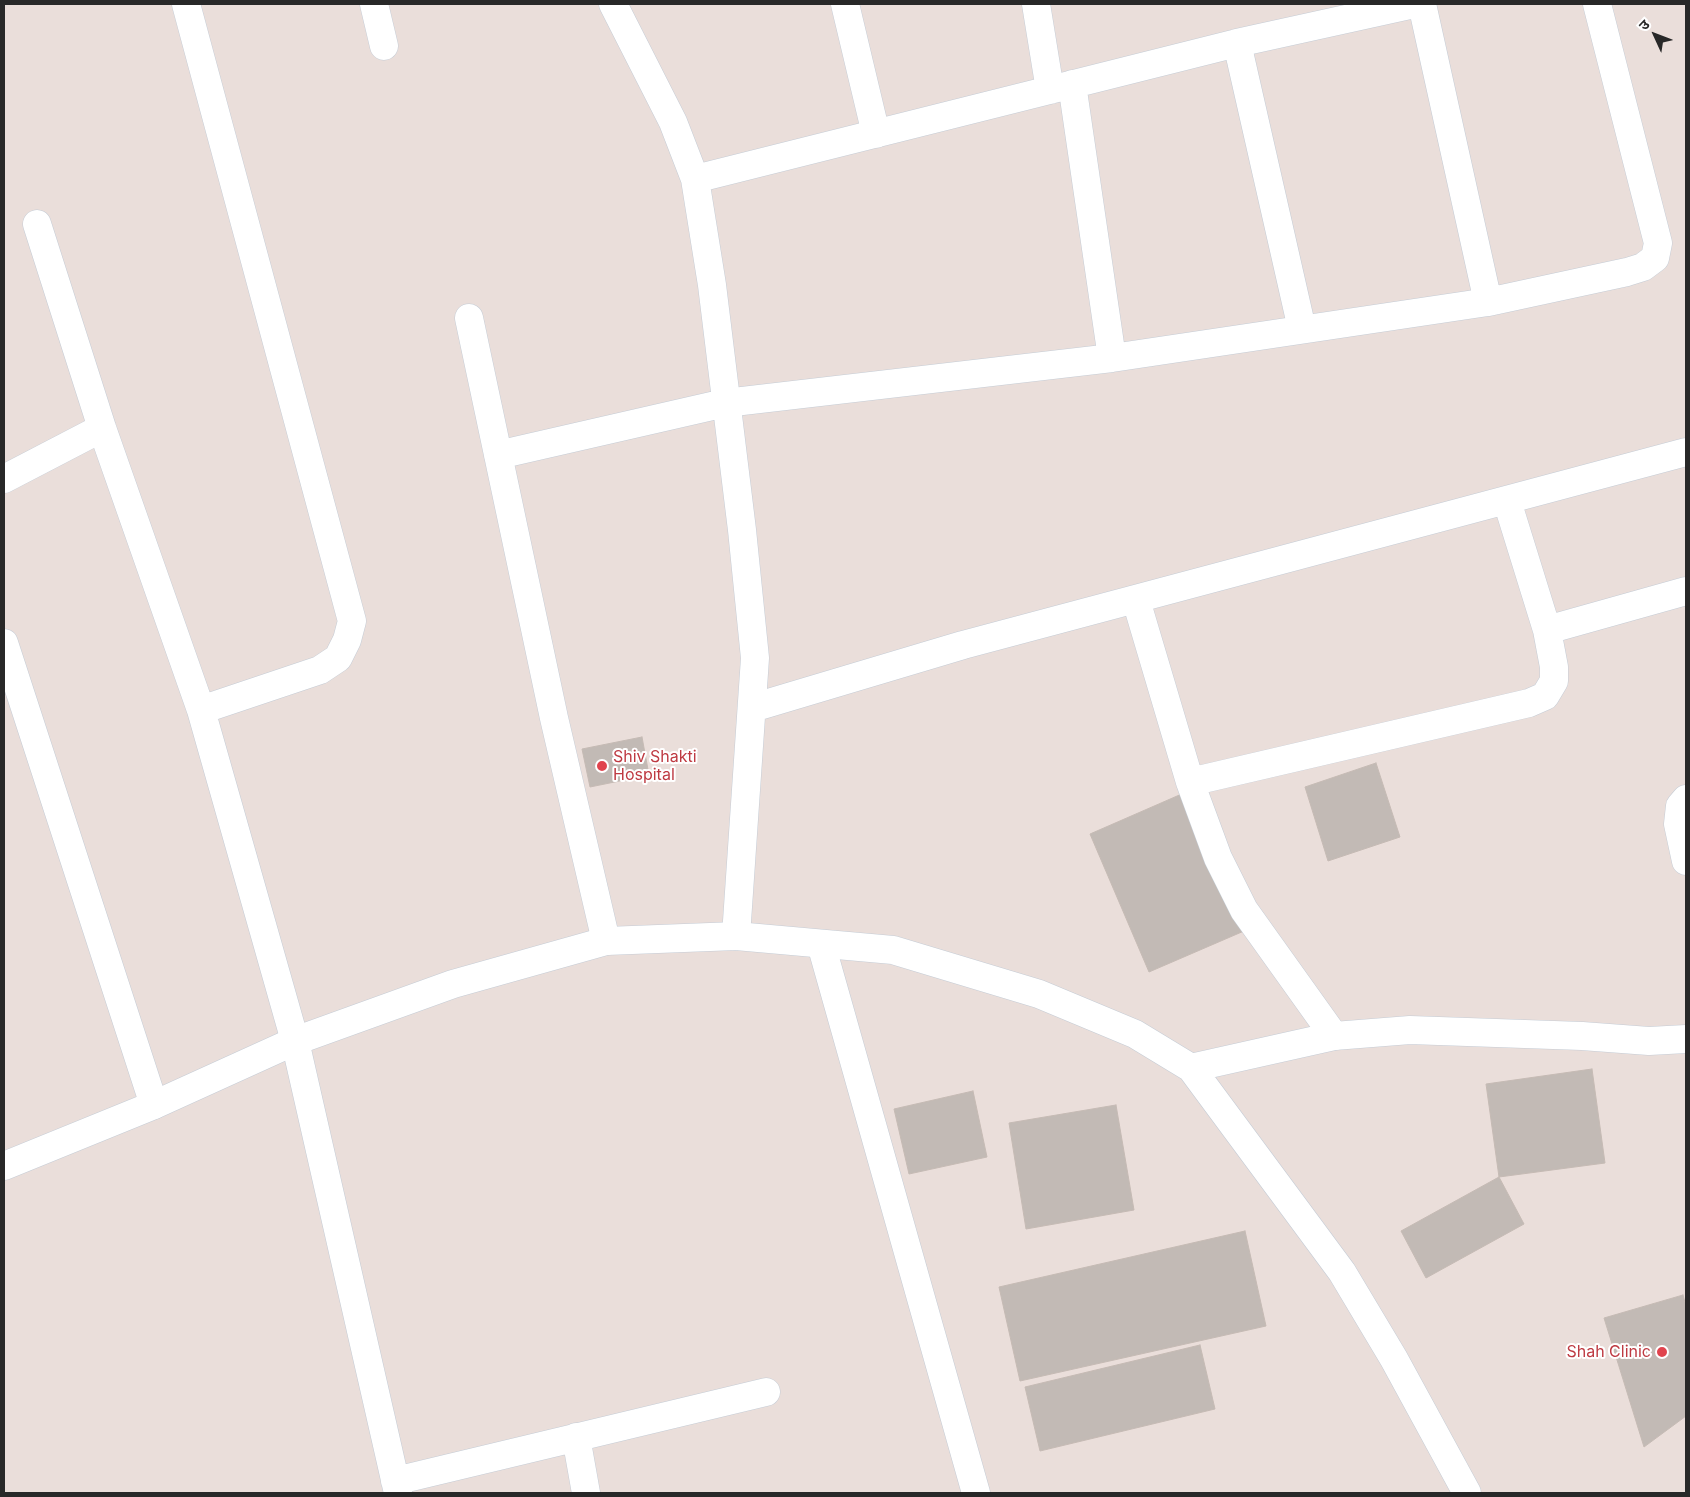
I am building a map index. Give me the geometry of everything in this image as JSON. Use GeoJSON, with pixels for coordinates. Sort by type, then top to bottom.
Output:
{"type":"FeatureCollection","features":[{"type":"Feature","properties":{"kind":"street"},"geometry":{"type":"LineString","coordinates":[[186,4],[352,621],[347,640],[338,658],[320,670],[202,710]]}},
{"type":"Feature","properties":{"kind":"street"},"geometry":{"type":"LineString","coordinates":[[374,4],[384,46]]}},
{"type":"Feature","properties":{"kind":"street"},"geometry":{"type":"LineString","coordinates":[[613,4],[673,122],[695,179],[712,284],[725,403],[742,530],[755,658],[736,936]]}},
{"type":"Feature","properties":{"kind":"street"},"geometry":{"type":"LineString","coordinates":[[845,4],[876,134]]}},
{"type":"Feature","properties":{"kind":"street"},"geometry":{"type":"LineString","coordinates":[[1036,4],[1061,87],[1112,358]]}},
{"type":"Feature","properties":{"kind":"street"},"geometry":{"type":"LineString","coordinates":[[695,179],[1238,43],[1414,4]]}},
{"type":"Feature","properties":{"kind":"street"},"geometry":{"type":"LineString","coordinates":[[1422,4],[1488,302]]}},
{"type":"Feature","properties":{"kind":"street"},"geometry":{"type":"LineString","coordinates":[[498,455],[725,403],[1112,358],[1302,328],[1488,302],[1627,272],[1643,266],[1655,258],[1658,243],[1597,4]]}},
{"type":"Feature","properties":{"kind":"street"},"geometry":{"type":"LineString","coordinates":[[1238,43],[1302,328]]}},
{"type":"Feature","properties":{"kind":"street"},"geometry":{"type":"LineString","coordinates":[[37,224],[102,428],[202,710],[295,1041],[396,1487],[576,1437],[766,1392]]}},
{"type":"Feature","properties":{"kind":"street"},"geometry":{"type":"LineString","coordinates":[[469,318],[554,718],[606,941]]}},
{"type":"Feature","properties":{"kind":"street"},"geometry":{"type":"LineString","coordinates":[[4,479],[102,428]]}},
{"type":"Feature","properties":{"kind":"street"},"geometry":{"type":"LineString","coordinates":[[752,708],[964,646],[1686,452]]}},
{"type":"Feature","properties":{"kind":"street"},"geometry":{"type":"LineString","coordinates":[[1190,782],[1529,703],[1545,696],[1554,681],[1554,667],[1548,630],[1507,501]]}},
{"type":"Feature","properties":{"kind":"street"},"geometry":{"type":"LineString","coordinates":[[1548,630],[1686,591]]}},
{"type":"Feature","properties":{"kind":"street"},"geometry":{"type":"LineString","coordinates":[[1136,600],[1190,782],[1218,858],[1244,910],[1334,1036]]}},
{"type":"Feature","properties":{"kind":"street"},"geometry":{"type":"LineString","coordinates":[[4,643],[154,1105]]}},
{"type":"Feature","properties":{"kind":"street"},"geometry":{"type":"LineString","coordinates":[[1686,799],[1680,806],[1678,824],[1686,861]]}},
{"type":"Feature","properties":{"kind":"street"},"geometry":{"type":"LineString","coordinates":[[4,1166],[154,1105],[295,1041],[453,984],[606,941],[736,936],[894,950],[1039,994],[1135,1034],[1191,1068],[1342,1272],[1394,1359],[1467,1493]]}},
{"type":"Feature","properties":{"kind":"street"},"geometry":{"type":"LineString","coordinates":[[821,944],[976,1493]]}},
{"type":"Feature","properties":{"kind":"street"},"geometry":{"type":"LineString","coordinates":[[1191,1068],[1334,1036],[1410,1030],[1582,1036],[1648,1041],[1686,1039]]}},
{"type":"Feature","properties":{"kind":"street"},"geometry":{"type":"LineString","coordinates":[[576,1437],[586,1493]]}},
{"type":"Feature","properties":{"kind":"building"},"geometry":{"type":"Polygon","coordinates":[[[642,737],[649,775],[590,787],[582,749],[642,737]]]}},
{"type":"Feature","properties":{"kind":"building"},"geometry":{"type":"Polygon","coordinates":[[[1376,763],[1400,837],[1328,861],[1305,787],[1376,763]]]}},
{"type":"Feature","properties":{"kind":"building"},"geometry":{"type":"Polygon","coordinates":[[[1184,793],[1244,931],[1149,972],[1090,834],[1184,793]]]}},
{"type":"Feature","properties":{"kind":"building"},"geometry":{"type":"Polygon","coordinates":[[[1592,1069],[1605,1163],[1499,1177],[1486,1084],[1592,1069]]]}},
{"type":"Feature","properties":{"kind":"building"},"geometry":{"type":"Polygon","coordinates":[[[973,1091],[987,1157],[909,1174],[894,1109],[973,1091]]]}},
{"type":"Feature","properties":{"kind":"building"},"geometry":{"type":"Polygon","coordinates":[[[1116,1105],[1134,1210],[1026,1229],[1009,1123],[1116,1105]]]}},
{"type":"Feature","properties":{"kind":"building"},"geometry":{"type":"Polygon","coordinates":[[[1499,1177],[1524,1224],[1426,1278],[1401,1231],[1499,1177]]]}},
{"type":"Feature","properties":{"kind":"building"},"geometry":{"type":"Polygon","coordinates":[[[1245,1231],[1266,1326],[1020,1381],[999,1287],[1245,1231]]]}},
{"type":"Feature","properties":{"kind":"building"},"geometry":{"type":"Polygon","coordinates":[[[1683,1295],[1686,1306],[1686,1416],[1644,1447],[1604,1318],[1683,1295]]]}},
{"type":"Feature","properties":{"kind":"building"},"geometry":{"type":"Polygon","coordinates":[[[1200,1345],[1215,1409],[1040,1451],[1025,1387],[1200,1345]]]}},
{"type":"Feature","properties":{"kind":"place","name":"Shiv Shakti Hospital"},"geometry":{"type":"Point","coordinates":[602,766]}},
{"type":"Feature","properties":{"kind":"place","name":"Shah Clinic"},"geometry":{"type":"Point","coordinates":[1662,1352]}}]}
